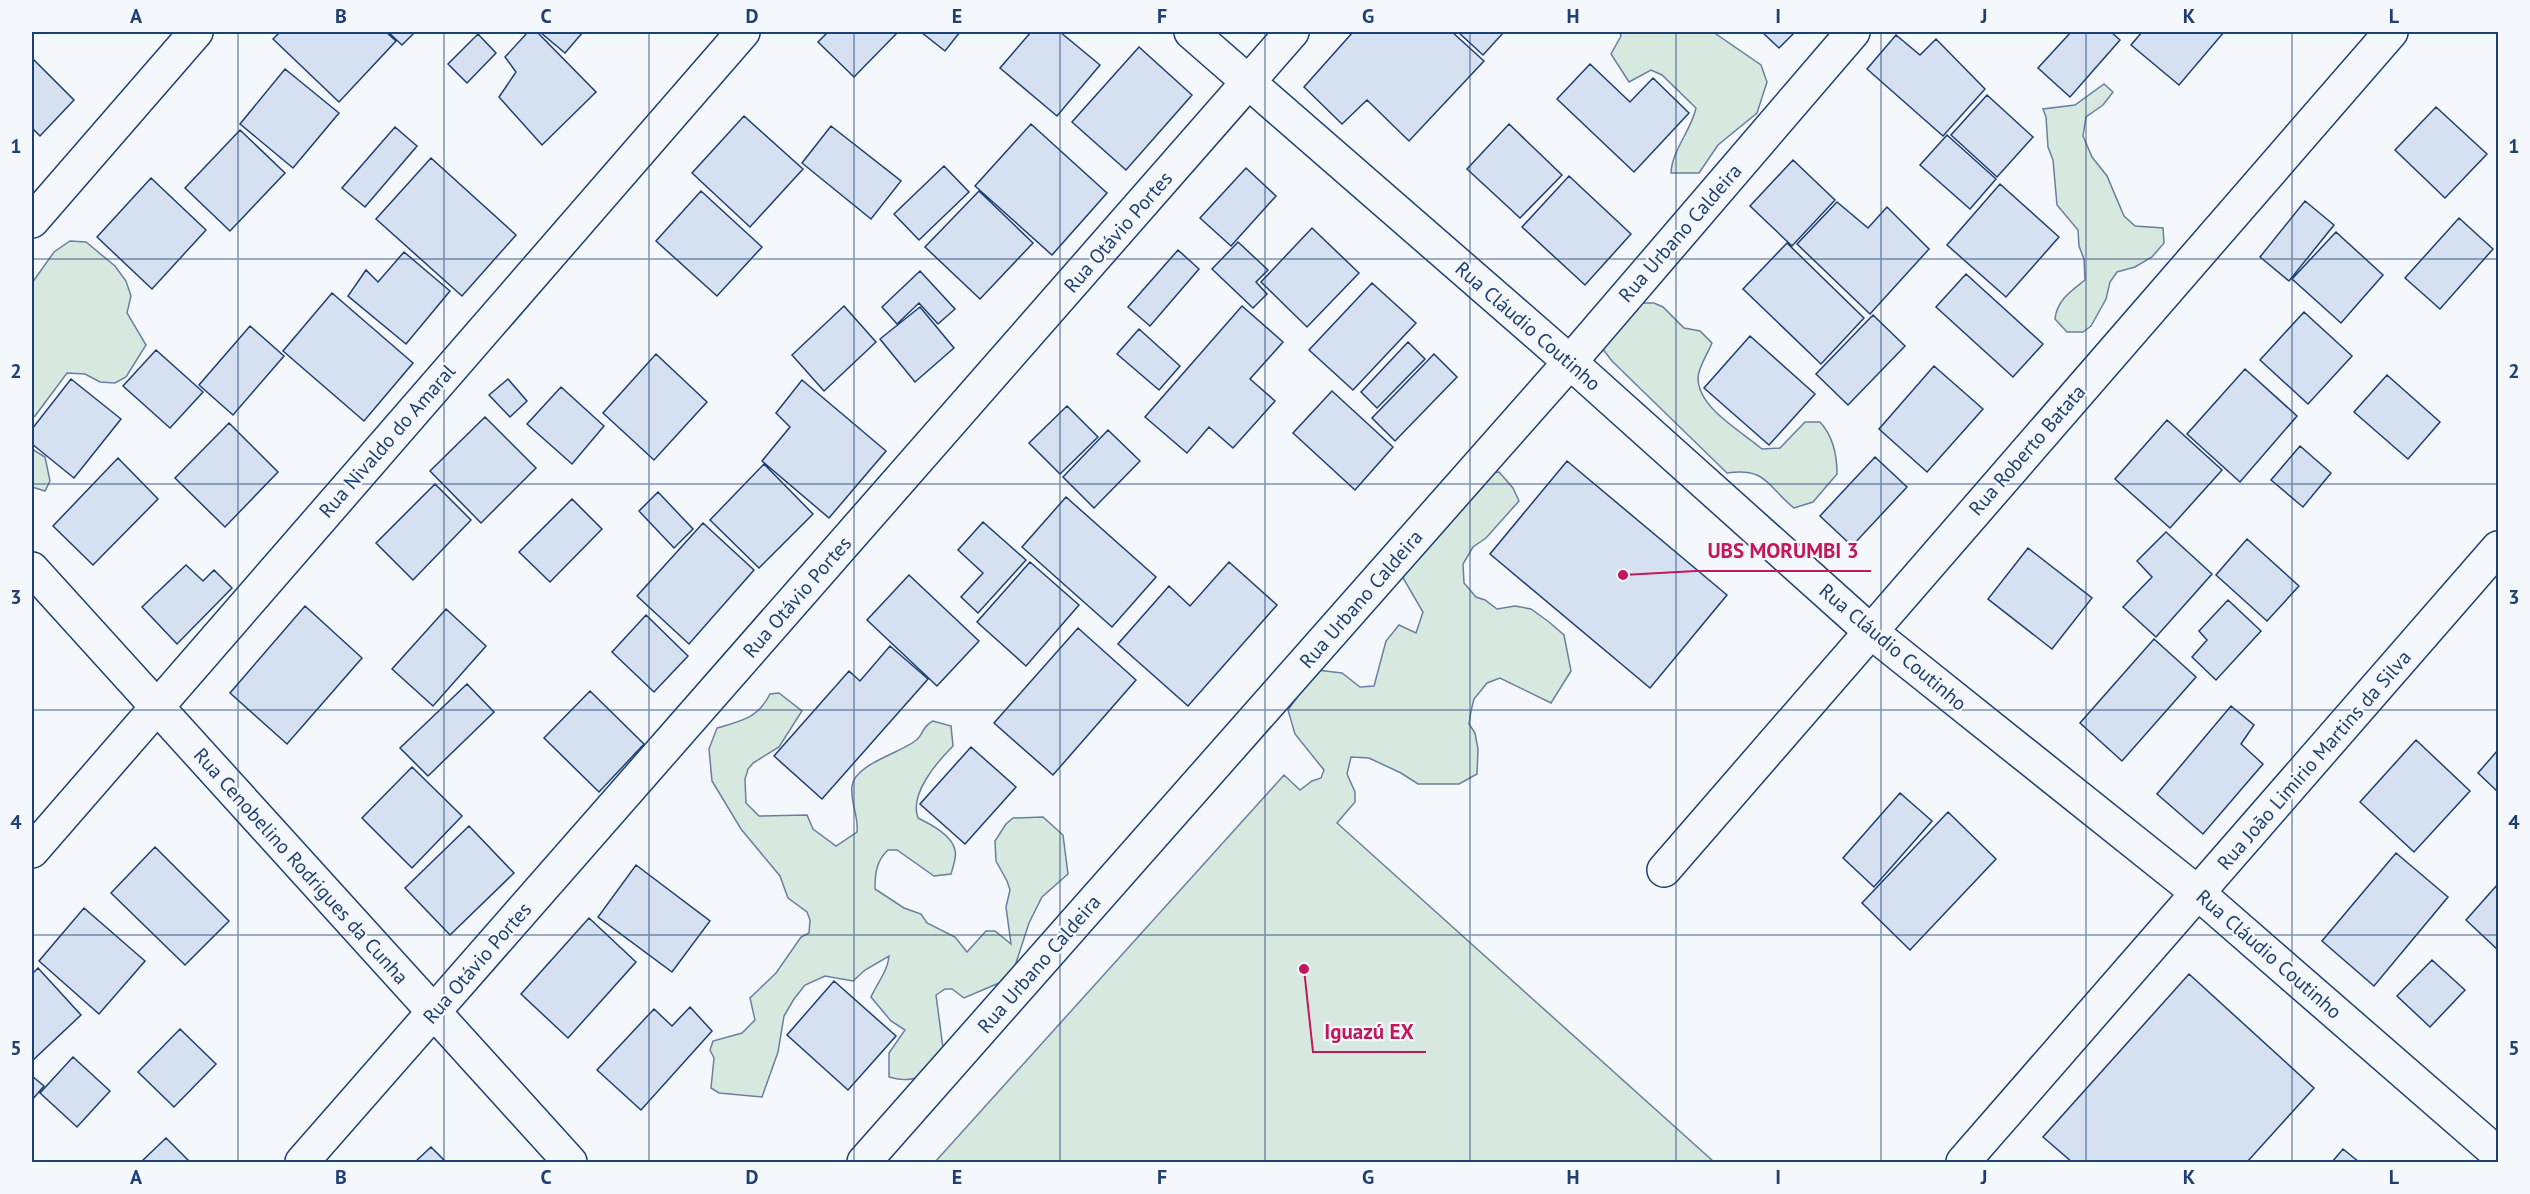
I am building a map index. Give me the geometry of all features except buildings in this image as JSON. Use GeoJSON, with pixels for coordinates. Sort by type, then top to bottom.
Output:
{"type":"FeatureCollection","features":[{"type":"Feature","properties":{"kind":"street"},"geometry":{"type":"LineString","coordinates":[[32,221],[196,32]]}},
{"type":"Feature","properties":{"kind":"street","name":"Rua Nivaldo do Amaral"},"geometry":{"type":"LineString","coordinates":[[32,851],[743,32]]}},
{"type":"Feature","properties":{"kind":"street","name":"Rua Cláudio Coutinho"},"geometry":{"type":"LineString","coordinates":[[1191,32],[1570,362],[1870,631],[2198,893],[2499,1154]]}},
{"type":"Feature","properties":{"kind":"street","name":"Rua Otávio Portes"},"geometry":{"type":"LineString","coordinates":[[302,1162],[1292,32]]}},
{"type":"Feature","properties":{"kind":"street","name":"Rua Urbano Caldeira"},"geometry":{"type":"LineString","coordinates":[[864,1162],[1570,362],[1853,32]]}},
{"type":"Feature","properties":{"kind":"street","name":"Rua Roberto Batata"},"geometry":{"type":"LineString","coordinates":[[1664,870],[2391,32]]}},
{"type":"Feature","properties":{"kind":"street","name":"Rua João Limirio Martins da Silva"},"geometry":{"type":"LineString","coordinates":[[1963,1162],[2499,548]]}},
{"type":"Feature","properties":{"kind":"street","name":"Rua Cenobelino Rodrigues da Cunha"},"geometry":{"type":"LineString","coordinates":[[32,569],[570,1162]]}},
{"type":"Feature","properties":{"kind":"shaded area"},"geometry":{"type":"Polygon","coordinates":[[[1620,32],[1713,32],[1761,65],[1767,82],[1757,113],[1718,145],[1699,173],[1671,173],[1675,156],[1696,108],[1662,75],[1651,70],[1629,82],[1611,54],[1621,36],[1620,32]]]}},
{"type":"Feature","properties":{"kind":"shaded area"},"geometry":{"type":"Polygon","coordinates":[[[2104,84],[2113,92],[2103,105],[2086,117],[2083,136],[2092,157],[2107,176],[2124,216],[2135,226],[2163,228],[2164,243],[2152,257],[2135,267],[2117,272],[2110,282],[2106,299],[2091,326],[2083,332],[2067,332],[2055,319],[2056,312],[2066,296],[2085,280],[2084,259],[2079,246],[2078,230],[2057,205],[2053,160],[2048,147],[2046,117],[2043,109],[2075,105],[2104,84]]]}},
{"type":"Feature","properties":{"kind":"shaded area"},"geometry":{"type":"Polygon","coordinates":[[[70,241],[86,242],[115,266],[126,281],[131,296],[127,313],[146,345],[126,377],[115,383],[100,382],[85,374],[67,373],[32,417],[32,283],[54,252],[70,241]]]}},
{"type":"Feature","properties":{"kind":"shaded area"},"geometry":{"type":"Polygon","coordinates":[[[1641,303],[1654,303],[1663,307],[1684,328],[1700,331],[1712,343],[1698,374],[1700,389],[1705,399],[1722,418],[1762,449],[1780,448],[1805,422],[1820,422],[1833,446],[1837,474],[1813,502],[1794,508],[1758,476],[1740,472],[1727,473],[1612,361],[1599,344],[1641,303]]]}},
{"type":"Feature","properties":{"kind":"shaded area"},"geometry":{"type":"Polygon","coordinates":[[[32,449],[45,457],[50,481],[45,491],[32,487],[32,449]]]}},
{"type":"Feature","properties":{"kind":"shaded area"},"geometry":{"type":"Polygon","coordinates":[[[1499,472],[1513,488],[1519,501],[1486,538],[1473,547],[1463,564],[1464,583],[1476,597],[1485,600],[1497,609],[1515,606],[1531,609],[1549,622],[1564,635],[1571,671],[1551,703],[1500,678],[1487,683],[1474,699],[1469,724],[1475,733],[1478,749],[1477,774],[1459,784],[1418,784],[1369,758],[1351,757],[1347,774],[1355,792],[1355,802],[1337,823],[1714,1162],[935,1162],[1284,775],[1300,790],[1312,781],[1321,778],[1324,770],[1295,734],[1288,710],[1317,670],[1342,673],[1360,687],[1374,686],[1386,641],[1399,625],[1416,633],[1423,612],[1399,571],[1477,475],[1499,472]]]}},
{"type":"Feature","properties":{"kind":"shaded area"},"geometry":{"type":"Polygon","coordinates":[[[779,693],[802,711],[779,747],[753,763],[748,769],[745,779],[746,803],[759,816],[807,815],[813,829],[836,846],[857,832],[852,786],[861,771],[915,741],[926,726],[933,721],[951,726],[953,746],[926,779],[917,799],[916,809],[918,818],[940,831],[953,845],[956,855],[951,874],[934,876],[897,850],[888,850],[877,868],[875,889],[904,908],[921,914],[927,923],[955,937],[967,952],[986,931],[995,931],[1011,944],[1006,907],[1010,890],[996,861],[995,841],[1006,824],[1013,818],[1043,817],[1063,835],[1068,874],[1042,897],[1029,923],[1013,972],[999,983],[964,998],[952,989],[945,989],[936,995],[943,1048],[927,1070],[915,1078],[908,1080],[889,1077],[889,1053],[905,1030],[891,1021],[871,997],[884,972],[889,956],[865,970],[853,981],[825,976],[805,985],[784,1016],[778,1052],[762,1097],[719,1093],[711,1088],[714,1058],[710,1050],[713,1041],[742,1033],[755,1020],[750,998],[776,973],[801,937],[809,933],[810,920],[807,912],[788,898],[780,876],[741,829],[712,781],[709,749],[717,728],[748,717],[760,708],[770,694],[779,693]]]}},
{"type":"Feature","properties":{"kind":"place","name":"UBS MORUMBI 3"},"geometry":{"type":"Point","coordinates":[1623,575]}},
{"type":"Feature","properties":{"kind":"place","name":"Iguazú EX"},"geometry":{"type":"Point","coordinates":[1304,969]}}]}
